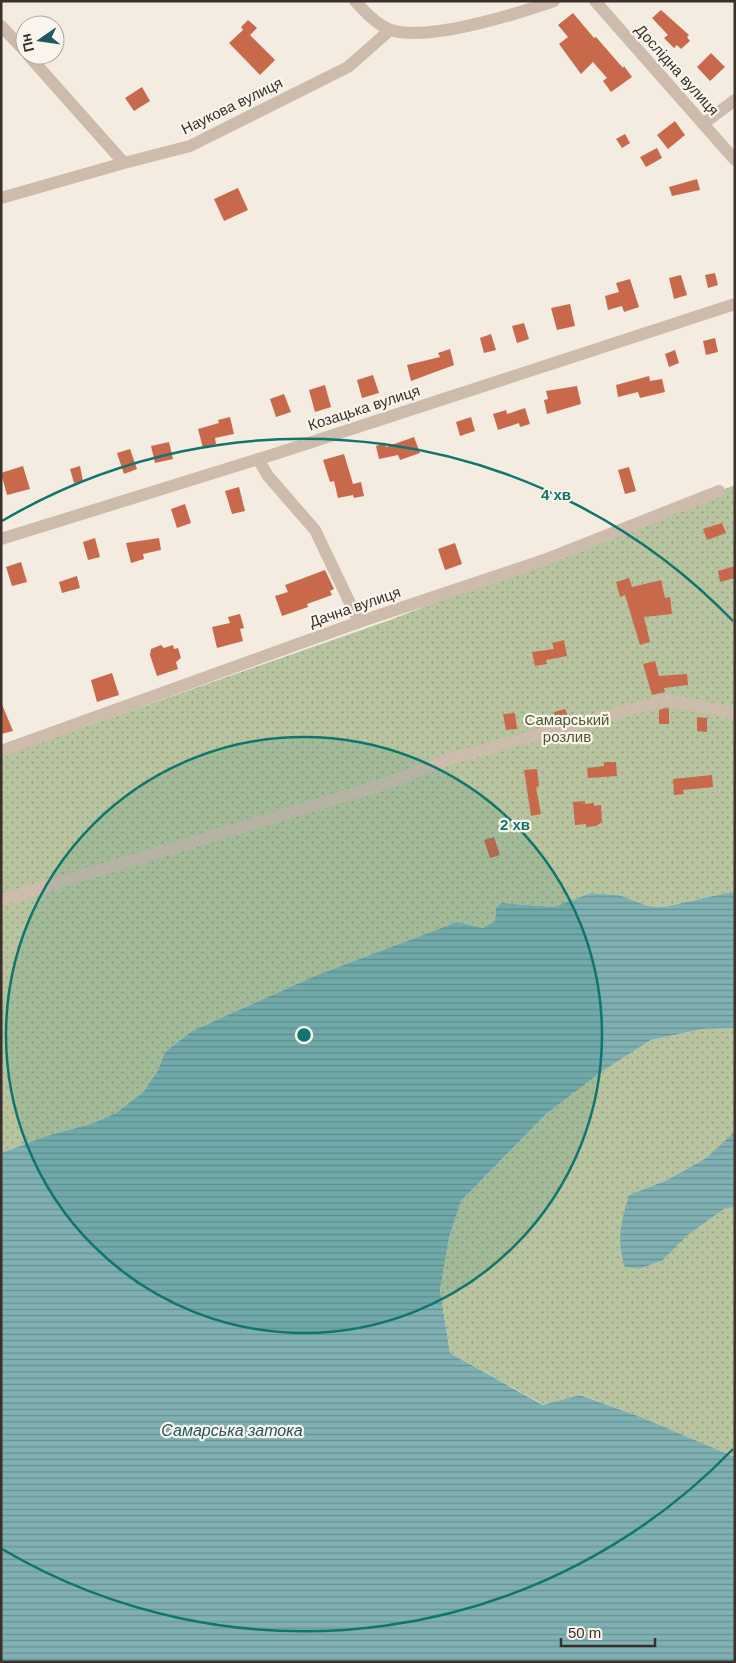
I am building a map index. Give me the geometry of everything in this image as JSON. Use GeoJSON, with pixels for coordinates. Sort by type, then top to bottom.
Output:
{"type":"FeatureCollection","features":[{"type":"Feature","properties":{"kind":"street"},"geometry":{"type":"LineString","coordinates":[[355,1],[370,17],[390,30],[420,34],[511,15],[554,1]]}},
{"type":"Feature","properties":{"kind":"street","name":"Дослідна вулиця"},"geometry":{"type":"LineString","coordinates":[[595,1],[735,160]]}},
{"type":"Feature","properties":{"kind":"street"},"geometry":{"type":"LineString","coordinates":[[1,26],[15,41]]}},
{"type":"Feature","properties":{"kind":"street","name":"Наукова вулиця"},"geometry":{"type":"LineString","coordinates":[[1,198],[190,146],[348,67],[390,30]]}},
{"type":"Feature","properties":{"kind":"street"},"geometry":{"type":"LineString","coordinates":[[37,65],[124,163]]}},
{"type":"Feature","properties":{"kind":"street"},"geometry":{"type":"LineString","coordinates":[[703,124],[735,100]]}},
{"type":"Feature","properties":{"kind":"street","name":"Козацька вулиця"},"geometry":{"type":"LineString","coordinates":[[1,539],[258,459],[735,304]]}},
{"type":"Feature","properties":{"kind":"street"},"geometry":{"type":"LineString","coordinates":[[258,459],[268,476],[315,530],[359,622]]}},
{"type":"Feature","properties":{"kind":"street","name":"Дачна вулиця"},"geometry":{"type":"LineString","coordinates":[[1,751],[359,622],[544,560],[719,491]]}},
{"type":"Feature","properties":{"kind":"street"},"geometry":{"type":"LineString","coordinates":[[1,900],[385,784],[453,758],[665,700],[735,713]]}},
{"type":"Feature","properties":{"kind":"green space","name":"Самарський розлив"},"geometry":{"type":"Polygon","coordinates":[[[735,485],[735,891],[664,907],[648,906],[619,895],[592,893],[554,907],[502,903],[496,907],[495,921],[483,928],[457,922],[317,975],[192,1031],[165,1052],[158,1070],[144,1091],[116,1113],[91,1124],[46,1136],[1,1153],[1,756],[390,620],[735,485]]]}},
{"type":"Feature","properties":{"kind":"green space"},"geometry":{"type":"Polygon","coordinates":[[[735,1028],[735,1131],[706,1158],[667,1180],[629,1195],[625,1267],[639,1269],[662,1261],[688,1235],[725,1207],[735,1207],[735,1457],[641,1417],[581,1395],[544,1405],[450,1353],[440,1290],[449,1238],[461,1201],[546,1114],[600,1073],[651,1040],[703,1029],[735,1028]]]}},
{"type":"Feature","properties":{"kind":"water","name":"Самарська затока"},"geometry":{"type":"Polygon","coordinates":[[[735,891],[735,1028],[703,1029],[651,1040],[600,1073],[546,1114],[461,1201],[449,1238],[440,1290],[450,1353],[543,1405],[580,1395],[641,1417],[735,1457],[735,1662],[1,1662],[1,1153],[46,1136],[91,1124],[116,1113],[144,1091],[158,1070],[165,1052],[192,1031],[317,975],[457,922],[483,928],[495,921],[496,907],[502,903],[554,907],[591,893],[619,895],[648,906],[664,907],[735,891]]]}},
{"type":"Feature","properties":{"kind":"water"},"geometry":{"type":"Polygon","coordinates":[[[735,1131],[735,1207],[725,1208],[688,1235],[662,1261],[639,1269],[625,1267],[620,1239],[629,1195],[667,1180],[706,1158],[735,1131]]]}},
{"type":"Feature","properties":{"kind":"building"},"geometry":{"type":"Polygon","coordinates":[[[661,10],[689,35],[687,37],[690,41],[681,49],[677,45],[674,48],[664,38],[668,35],[652,18],[661,10]]]}},
{"type":"Feature","properties":{"kind":"building"},"geometry":{"type":"Polygon","coordinates":[[[573,13],[623,68],[624,66],[632,77],[611,92],[603,81],[607,78],[593,62],[581,74],[559,44],[568,37],[558,25],[573,13]]]}},
{"type":"Feature","properties":{"kind":"building"},"geometry":{"type":"Polygon","coordinates":[[[248,20],[257,28],[250,35],[275,60],[260,75],[229,43],[243,30],[241,27],[248,20]]]}},
{"type":"Feature","properties":{"kind":"building"},"geometry":{"type":"Polygon","coordinates":[[[711,53],[725,67],[710,81],[697,67],[711,53]]]}},
{"type":"Feature","properties":{"kind":"building"},"geometry":{"type":"Polygon","coordinates":[[[142,87],[150,101],[134,111],[125,98],[142,87]]]}},
{"type":"Feature","properties":{"kind":"building"},"geometry":{"type":"Polygon","coordinates":[[[675,121],[685,135],[668,149],[657,135],[675,121]]]}},
{"type":"Feature","properties":{"kind":"building"},"geometry":{"type":"Polygon","coordinates":[[[625,134],[630,143],[622,148],[616,139],[625,134]]]}},
{"type":"Feature","properties":{"kind":"building"},"geometry":{"type":"Polygon","coordinates":[[[657,148],[662,158],[646,167],[640,157],[657,148]]]}},
{"type":"Feature","properties":{"kind":"building"},"geometry":{"type":"Polygon","coordinates":[[[697,179],[700,190],[672,196],[669,187],[697,179]]]}},
{"type":"Feature","properties":{"kind":"building"},"geometry":{"type":"Polygon","coordinates":[[[238,188],[248,210],[224,221],[214,199],[238,188]]]}},
{"type":"Feature","properties":{"kind":"building"},"geometry":{"type":"Polygon","coordinates":[[[715,273],[718,285],[708,288],[705,275],[715,273]]]}},
{"type":"Feature","properties":{"kind":"building"},"geometry":{"type":"Polygon","coordinates":[[[681,275],[687,295],[674,299],[669,278],[681,275]]]}},
{"type":"Feature","properties":{"kind":"building"},"geometry":{"type":"Polygon","coordinates":[[[630,279],[639,307],[624,312],[622,306],[608,310],[605,296],[619,292],[616,283],[630,279]]]}},
{"type":"Feature","properties":{"kind":"building"},"geometry":{"type":"Polygon","coordinates":[[[570,304],[575,326],[557,330],[551,308],[570,304]]]}},
{"type":"Feature","properties":{"kind":"building"},"geometry":{"type":"Polygon","coordinates":[[[524,323],[529,339],[517,343],[512,326],[524,323]]]}},
{"type":"Feature","properties":{"kind":"building"},"geometry":{"type":"Polygon","coordinates":[[[491,334],[496,350],[484,353],[480,338],[491,334]]]}},
{"type":"Feature","properties":{"kind":"building"},"geometry":{"type":"Polygon","coordinates":[[[715,338],[718,352],[706,355],[703,341],[715,338]]]}},
{"type":"Feature","properties":{"kind":"building"},"geometry":{"type":"Polygon","coordinates":[[[450,349],[454,365],[411,381],[407,365],[440,357],[438,353],[450,349]]]}},
{"type":"Feature","properties":{"kind":"building"},"geometry":{"type":"Polygon","coordinates":[[[675,350],[679,363],[669,367],[665,354],[675,350]]]}},
{"type":"Feature","properties":{"kind":"building"},"geometry":{"type":"Polygon","coordinates":[[[373,375],[379,393],[362,398],[357,380],[373,375]]]}},
{"type":"Feature","properties":{"kind":"building"},"geometry":{"type":"Polygon","coordinates":[[[649,376],[650,381],[662,379],[665,392],[640,398],[638,392],[618,397],[616,385],[649,376]]]}},
{"type":"Feature","properties":{"kind":"building"},"geometry":{"type":"Polygon","coordinates":[[[325,385],[331,407],[315,412],[309,390],[325,385]]]}},
{"type":"Feature","properties":{"kind":"building"},"geometry":{"type":"Polygon","coordinates":[[[577,386],[581,404],[547,414],[544,400],[548,399],[546,391],[577,386]]]}},
{"type":"Feature","properties":{"kind":"building"},"geometry":{"type":"Polygon","coordinates":[[[284,394],[291,412],[276,417],[270,399],[284,394]]]}},
{"type":"Feature","properties":{"kind":"building"},"geometry":{"type":"Polygon","coordinates":[[[525,408],[530,424],[520,427],[519,423],[498,430],[493,414],[506,410],[507,414],[525,408]]]}},
{"type":"Feature","properties":{"kind":"building"},"geometry":{"type":"Polygon","coordinates":[[[230,417],[234,434],[215,438],[216,444],[203,448],[198,429],[219,423],[218,420],[230,417]]]}},
{"type":"Feature","properties":{"kind":"building"},"geometry":{"type":"Polygon","coordinates":[[[471,417],[475,431],[460,436],[456,422],[471,417]]]}},
{"type":"Feature","properties":{"kind":"building"},"geometry":{"type":"Polygon","coordinates":[[[414,437],[420,453],[400,460],[398,455],[379,459],[376,446],[385,443],[386,447],[414,437]]]}},
{"type":"Feature","properties":{"kind":"building"},"geometry":{"type":"Polygon","coordinates":[[[169,442],[173,459],[155,463],[151,446],[169,442]]]}},
{"type":"Feature","properties":{"kind":"building"},"geometry":{"type":"Polygon","coordinates":[[[130,449],[137,469],[124,474],[117,453],[130,449]]]}},
{"type":"Feature","properties":{"kind":"building"},"geometry":{"type":"Polygon","coordinates":[[[344,454],[353,484],[361,482],[364,496],[354,498],[353,495],[338,498],[334,481],[330,482],[323,460],[344,454]]]}},
{"type":"Feature","properties":{"kind":"building"},"geometry":{"type":"Polygon","coordinates":[[[23,466],[30,489],[7,495],[1,473],[23,466]]]}},
{"type":"Feature","properties":{"kind":"building"},"geometry":{"type":"Polygon","coordinates":[[[80,466],[83,481],[74,483],[70,469],[80,466]]]}},
{"type":"Feature","properties":{"kind":"building"},"geometry":{"type":"Polygon","coordinates":[[[629,467],[636,491],[625,494],[618,470],[629,467]]]}},
{"type":"Feature","properties":{"kind":"building"},"geometry":{"type":"Polygon","coordinates":[[[239,487],[245,511],[232,514],[225,491],[239,487]]]}},
{"type":"Feature","properties":{"kind":"building"},"geometry":{"type":"Polygon","coordinates":[[[185,504],[191,523],[177,528],[171,509],[185,504]]]}},
{"type":"Feature","properties":{"kind":"building"},"geometry":{"type":"Polygon","coordinates":[[[722,523],[726,533],[707,540],[703,529],[722,523]]]}},
{"type":"Feature","properties":{"kind":"building"},"geometry":{"type":"Polygon","coordinates":[[[95,538],[100,557],[88,560],[83,542],[95,538]]]}},
{"type":"Feature","properties":{"kind":"building"},"geometry":{"type":"Polygon","coordinates":[[[159,538],[161,550],[143,554],[144,559],[131,563],[126,543],[159,538]]]}},
{"type":"Feature","properties":{"kind":"building"},"geometry":{"type":"Polygon","coordinates":[[[455,543],[462,564],[445,570],[438,549],[455,543]]]}},
{"type":"Feature","properties":{"kind":"building"},"geometry":{"type":"Polygon","coordinates":[[[21,562],[27,582],[12,586],[6,567],[21,562]]]}},
{"type":"Feature","properties":{"kind":"building"},"geometry":{"type":"Polygon","coordinates":[[[735,566],[735,578],[720,582],[718,571],[735,566]]]}},
{"type":"Feature","properties":{"kind":"building"},"geometry":{"type":"Polygon","coordinates":[[[325,570],[334,589],[330,591],[332,595],[307,604],[308,607],[282,616],[275,596],[288,592],[285,585],[325,570]]]}},
{"type":"Feature","properties":{"kind":"building"},"geometry":{"type":"Polygon","coordinates":[[[77,576],[80,588],[62,593],[59,582],[77,576]]]}},
{"type":"Feature","properties":{"kind":"building"},"geometry":{"type":"Polygon","coordinates":[[[629,578],[632,587],[661,580],[665,598],[670,597],[672,614],[644,617],[650,642],[640,645],[625,595],[620,597],[616,582],[629,578]]]}},
{"type":"Feature","properties":{"kind":"building"},"geometry":{"type":"Polygon","coordinates":[[[240,614],[244,628],[240,629],[243,641],[217,648],[212,627],[230,623],[228,617],[240,614]]]}},
{"type":"Feature","properties":{"kind":"building"},"geometry":{"type":"Polygon","coordinates":[[[564,640],[567,656],[546,660],[547,664],[535,666],[532,652],[554,649],[552,643],[564,640]]]}},
{"type":"Feature","properties":{"kind":"building"},"geometry":{"type":"Polygon","coordinates":[[[161,645],[164,648],[173,645],[174,649],[178,648],[181,658],[176,662],[178,669],[157,676],[150,655],[151,649],[161,645]]]}},
{"type":"Feature","properties":{"kind":"building"},"geometry":{"type":"Polygon","coordinates":[[[655,661],[659,676],[687,674],[688,685],[664,688],[665,692],[652,695],[643,664],[655,661]]]}},
{"type":"Feature","properties":{"kind":"building"},"geometry":{"type":"Polygon","coordinates":[[[112,673],[119,695],[97,702],[91,680],[112,673]]]}},
{"type":"Feature","properties":{"kind":"building"},"geometry":{"type":"Polygon","coordinates":[[[1,702],[13,731],[1,734],[1,702]]]}},
{"type":"Feature","properties":{"kind":"building"},"geometry":{"type":"Polygon","coordinates":[[[565,709],[569,718],[556,721],[554,712],[565,709]]]}},
{"type":"Feature","properties":{"kind":"building"},"geometry":{"type":"Polygon","coordinates":[[[669,709],[669,724],[659,724],[659,710],[669,709]]]}},
{"type":"Feature","properties":{"kind":"building"},"geometry":{"type":"Polygon","coordinates":[[[515,713],[517,729],[506,730],[503,714],[515,713]]]}},
{"type":"Feature","properties":{"kind":"building"},"geometry":{"type":"Polygon","coordinates":[[[697,717],[707,718],[707,732],[697,731],[697,717]]]}},
{"type":"Feature","properties":{"kind":"building"},"geometry":{"type":"Polygon","coordinates":[[[604,762],[616,762],[617,776],[588,778],[587,768],[604,766],[604,762]]]}},
{"type":"Feature","properties":{"kind":"building"},"geometry":{"type":"Polygon","coordinates":[[[537,769],[539,786],[536,787],[541,814],[531,816],[524,770],[537,769]]]}},
{"type":"Feature","properties":{"kind":"building"},"geometry":{"type":"Polygon","coordinates":[[[712,775],[713,787],[683,790],[684,794],[674,795],[673,779],[712,775]]]}},
{"type":"Feature","properties":{"kind":"building"},"geometry":{"type":"Polygon","coordinates":[[[585,801],[585,804],[594,803],[594,806],[601,805],[602,822],[596,826],[586,827],[586,824],[575,825],[573,802],[585,801]]]}},
{"type":"Feature","properties":{"kind":"building"},"geometry":{"type":"Polygon","coordinates":[[[494,837],[500,855],[490,858],[484,840],[494,837]]]}}]}
